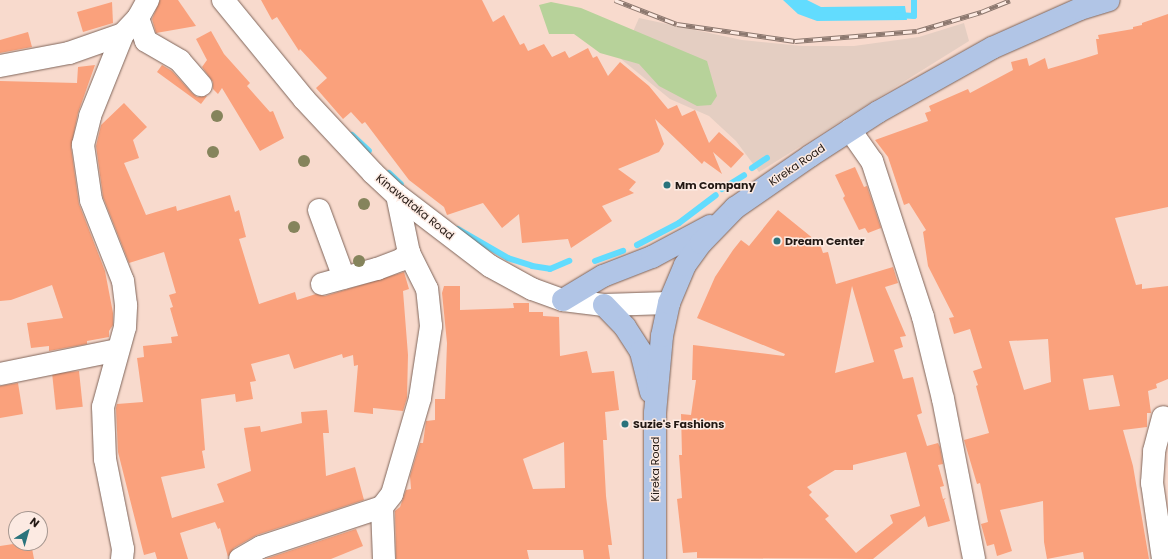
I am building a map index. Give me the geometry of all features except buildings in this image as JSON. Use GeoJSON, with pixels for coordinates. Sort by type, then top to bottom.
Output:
{"type":"FeatureCollection","features":[{"type":"Feature","properties":{"kind":"main road","name":"Kireka Road"},"geometry":{"type":"LineString","coordinates":[[655,559],[655,413],[662,336],[669,303],[685,265],[701,243],[735,208],[850,130],[992,48],[1080,9],[1109,0]]}},
{"type":"Feature","properties":{"kind":"main road"},"geometry":{"type":"LineString","coordinates":[[563,300],[603,276],[652,257],[691,237],[735,208]]}},
{"type":"Feature","properties":{"kind":"main road"},"geometry":{"type":"LineString","coordinates":[[604,305],[625,327],[641,352],[655,413]]}},
{"type":"Feature","properties":{"kind":"street","name":"Kinawataka Road"},"geometry":{"type":"LineString","coordinates":[[223,0],[304,99],[397,195],[490,266],[532,289],[563,300],[604,305],[634,302],[669,303]]}},
{"type":"Feature","properties":{"kind":"street"},"geometry":{"type":"LineString","coordinates":[[122,559],[123,549],[105,459],[103,407],[125,327],[126,305],[123,281],[91,200],[82,145],[88,121],[123,34],[143,9]]}},
{"type":"Feature","properties":{"kind":"street"},"geometry":{"type":"LineString","coordinates":[[143,9],[146,41],[180,61],[201,85]]}},
{"type":"Feature","properties":{"kind":"street"},"geometry":{"type":"LineString","coordinates":[[0,66],[69,53],[123,34]]}},
{"type":"Feature","properties":{"kind":"street"},"geometry":{"type":"LineString","coordinates":[[850,130],[872,161],[923,317],[942,399],[974,559]]}},
{"type":"Feature","properties":{"kind":"street"},"geometry":{"type":"LineString","coordinates":[[240,559],[261,547],[382,507],[392,494],[420,398],[428,355],[431,326],[427,289],[409,253],[397,195]]}},
{"type":"Feature","properties":{"kind":"street"},"geometry":{"type":"LineString","coordinates":[[319,210],[344,278]]}},
{"type":"Feature","properties":{"kind":"street"},"geometry":{"type":"LineString","coordinates":[[322,284],[401,260],[409,253]]}},
{"type":"Feature","properties":{"kind":"street"},"geometry":{"type":"LineString","coordinates":[[0,374],[118,350]]}},
{"type":"Feature","properties":{"kind":"street"},"geometry":{"type":"LineString","coordinates":[[1163,416],[1154,452],[1152,477],[1163,559]]}},
{"type":"Feature","properties":{"kind":"street"},"geometry":{"type":"LineString","coordinates":[[382,507],[384,559]]}},
{"type":"Feature","properties":{"kind":"shaded area"},"geometry":{"type":"Polygon","coordinates":[[[639,18],[742,40],[802,46],[854,46],[919,37],[964,23],[969,41],[759,172],[736,141],[709,116],[670,99],[621,59],[639,18]]]}},
{"type":"Feature","properties":{"kind":"green space"},"geometry":{"type":"Polygon","coordinates":[[[551,2],[581,8],[707,61],[717,96],[711,105],[697,106],[659,86],[639,64],[600,53],[574,34],[549,34],[539,5],[551,2]]]}},
{"type":"Feature","properties":{"kind":"water"},"geometry":{"type":"Polygon","coordinates":[[[783,0],[807,0],[821,7],[905,6],[907,20],[817,21],[798,14],[783,0]]]}},
{"type":"Feature","properties":{"kind":"waterway"},"geometry":{"type":"LineString","coordinates":[[898,15],[914,16],[914,0]]}},
{"type":"Feature","properties":{"kind":"waterway"},"geometry":{"type":"LineString","coordinates":[[352,135],[369,151]]}},
{"type":"Feature","properties":{"kind":"waterway"},"geometry":{"type":"LineString","coordinates":[[752,168],[767,158]]}},
{"type":"Feature","properties":{"kind":"waterway"},"geometry":{"type":"LineString","coordinates":[[389,173],[401,184]]}},
{"type":"Feature","properties":{"kind":"waterway"},"geometry":{"type":"LineString","coordinates":[[722,189],[744,175]]}},
{"type":"Feature","properties":{"kind":"waterway"},"geometry":{"type":"LineString","coordinates":[[637,245],[679,223],[716,195]]}},
{"type":"Feature","properties":{"kind":"waterway"},"geometry":{"type":"LineString","coordinates":[[458,229],[508,258],[532,266],[550,269],[569,261]]}},
{"type":"Feature","properties":{"kind":"waterway"},"geometry":{"type":"LineString","coordinates":[[595,261],[623,251]]}},
{"type":"Feature","properties":{"kind":"railway"},"geometry":{"type":"LineString","coordinates":[[615,0],[677,24],[795,41],[917,31],[981,12],[1010,0]]}},
{"type":"Feature","properties":{"kind":"place","name":"Mm Company"},"geometry":{"type":"Point","coordinates":[667,185]}},
{"type":"Feature","properties":{"kind":"place","name":"Dream Center"},"geometry":{"type":"Point","coordinates":[777,241]}},
{"type":"Feature","properties":{"kind":"place","name":"Suzie's Fashions"},"geometry":{"type":"Point","coordinates":[625,424]}}]}
